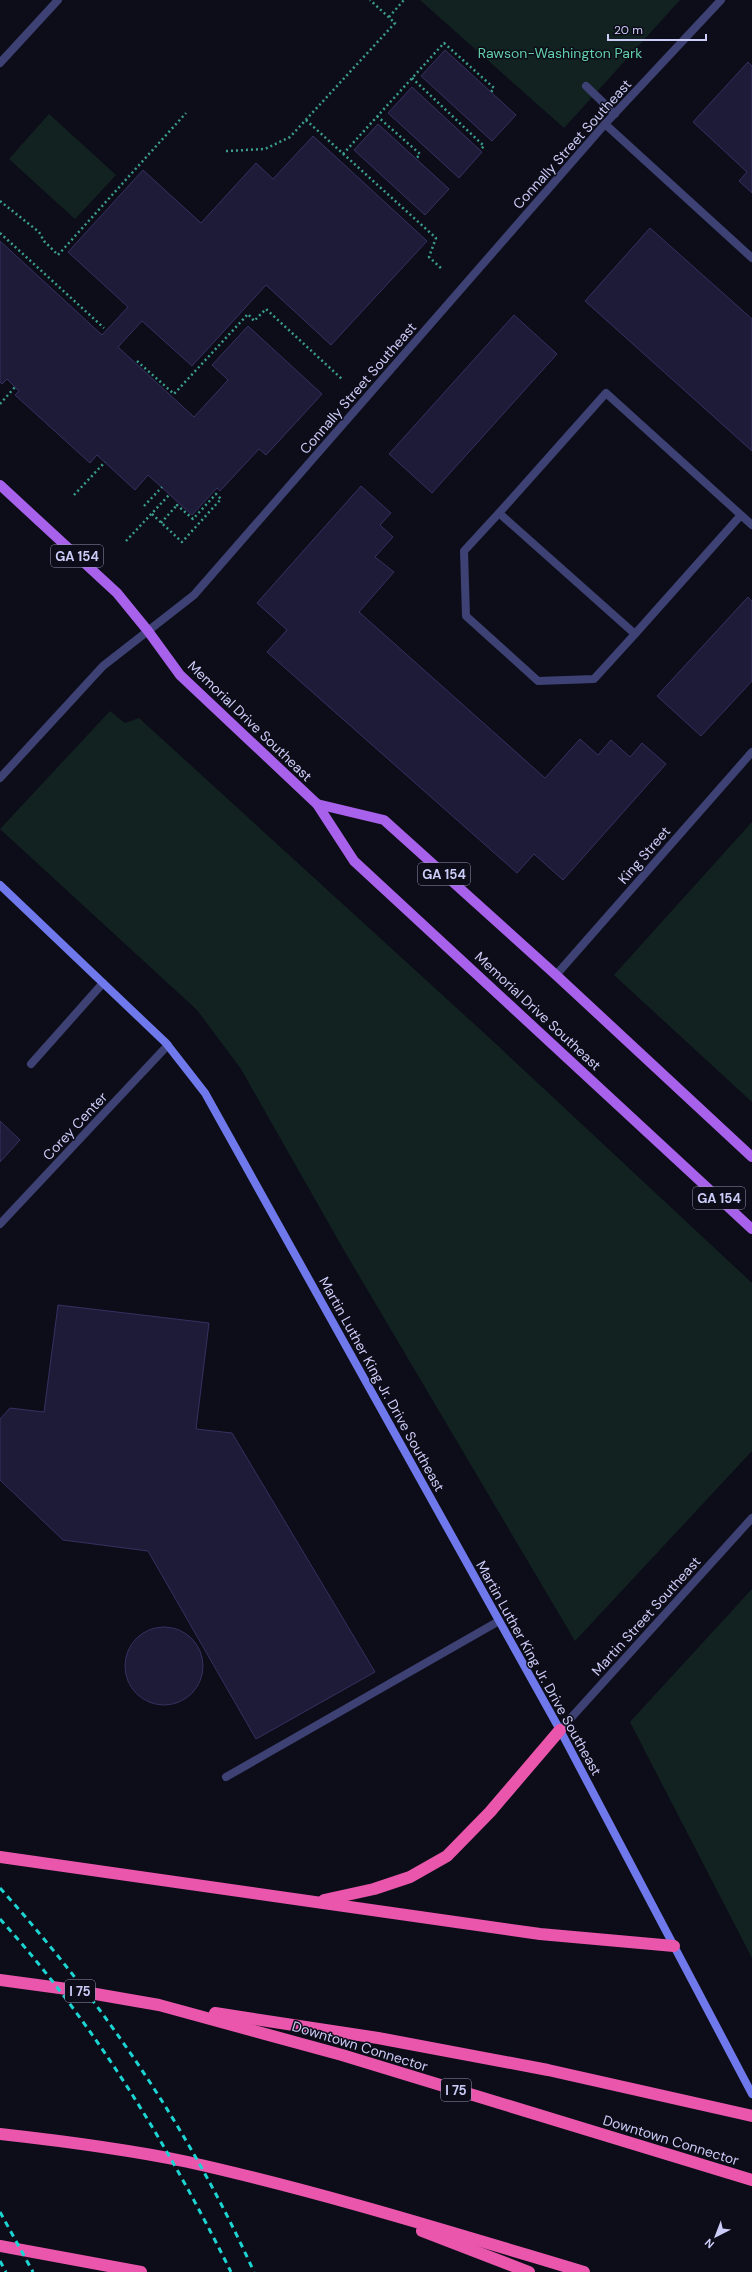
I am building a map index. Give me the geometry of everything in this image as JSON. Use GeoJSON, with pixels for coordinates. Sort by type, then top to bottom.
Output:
{"type":"FeatureCollection","features":[{"type":"Feature","properties":{"kind":"highway"},"geometry":{"type":"LineString","coordinates":[[317,1902],[374,1889],[410,1877],[447,1856],[490,1812],[560,1730]]}},
{"type":"Feature","properties":{"kind":"highway"},"geometry":{"type":"LineString","coordinates":[[0,1857],[540,1934],[674,1946]]}},
{"type":"Feature","properties":{"kind":"highway","name":"Downtown Connector"},"geometry":{"type":"LineString","coordinates":[[0,1980],[159,2004],[342,2055],[752,2180]]}},
{"type":"Feature","properties":{"kind":"highway"},"geometry":{"type":"LineString","coordinates":[[159,2004],[378,2038],[548,2070],[752,2116]]}},
{"type":"Feature","properties":{"kind":"highway"},"geometry":{"type":"LineString","coordinates":[[0,2134],[68,2142],[187,2162],[307,2192],[449,2231],[584,2272]]}},
{"type":"Feature","properties":{"kind":"highway"},"geometry":{"type":"LineString","coordinates":[[307,2192],[404,2224],[529,2272]]}},
{"type":"Feature","properties":{"kind":"highway"},"geometry":{"type":"LineString","coordinates":[[0,2246],[141,2272]]}},
{"type":"Feature","properties":{"kind":"main road","name":"Memorial Drive Southeast"},"geometry":{"type":"LineString","coordinates":[[0,485],[118,593],[180,675],[317,804],[354,861],[752,1229]]}},
{"type":"Feature","properties":{"kind":"main road","name":"Memorial Drive Southeast"},"geometry":{"type":"LineString","coordinates":[[317,804],[384,820],[556,975],[752,1157]]}},
{"type":"Feature","properties":{"kind":"main road","name":"Martin Luther King Jr. Drive Southeast"},"geometry":{"type":"LineString","coordinates":[[0,885],[168,1045],[205,1093],[560,1730],[752,2094]]}},
{"type":"Feature","properties":{"kind":"street"},"geometry":{"type":"LineString","coordinates":[[0,64],[58,0]]}},
{"type":"Feature","properties":{"kind":"street","name":"Connally Street Southeast"},"geometry":{"type":"LineString","coordinates":[[0,778],[103,666],[194,595],[606,124],[721,0]]}},
{"type":"Feature","properties":{"kind":"street"},"geometry":{"type":"LineString","coordinates":[[586,86],[615,114]]}},
{"type":"Feature","properties":{"kind":"street"},"geometry":{"type":"LineString","coordinates":[[606,124],[752,258]]}},
{"type":"Feature","properties":{"kind":"street"},"geometry":{"type":"LineString","coordinates":[[741,515],[594,679],[538,681],[466,616],[464,550],[606,393],[741,515],[752,525]]}},
{"type":"Feature","properties":{"kind":"street"},"geometry":{"type":"LineString","coordinates":[[499,513],[634,634]]}},
{"type":"Feature","properties":{"kind":"street","name":"King Street"},"geometry":{"type":"LineString","coordinates":[[556,975],[752,752]]}},
{"type":"Feature","properties":{"kind":"street"},"geometry":{"type":"LineString","coordinates":[[30,1064],[103,983]]}},
{"type":"Feature","properties":{"kind":"street","name":"Corey Center"},"geometry":{"type":"LineString","coordinates":[[0,1224],[168,1045]]}},
{"type":"Feature","properties":{"kind":"street","name":"Martin Street Southeast"},"geometry":{"type":"LineString","coordinates":[[560,1730],[752,1518]]}},
{"type":"Feature","properties":{"kind":"street"},"geometry":{"type":"LineString","coordinates":[[226,1777],[499,1621]]}},
{"type":"Feature","properties":{"kind":"path"},"geometry":{"type":"LineString","coordinates":[[226,150],[265,149],[290,137],[395,23],[370,0]]}},
{"type":"Feature","properties":{"kind":"path"},"geometry":{"type":"LineString","coordinates":[[389,17],[404,0]]}},
{"type":"Feature","properties":{"kind":"path"},"geometry":{"type":"LineString","coordinates":[[343,154],[444,43],[494,88],[491,92]]}},
{"type":"Feature","properties":{"kind":"path"},"geometry":{"type":"LineString","coordinates":[[412,78],[484,146],[480,150]]}},
{"type":"Feature","properties":{"kind":"path"},"geometry":{"type":"LineString","coordinates":[[0,201],[39,232],[44,242],[58,255],[186,113]]}},
{"type":"Feature","properties":{"kind":"path"},"geometry":{"type":"LineString","coordinates":[[378,116],[420,154],[416,158]]}},
{"type":"Feature","properties":{"kind":"path"},"geometry":{"type":"LineString","coordinates":[[306,120],[436,238],[429,257],[443,270]]}},
{"type":"Feature","properties":{"kind":"path"},"geometry":{"type":"LineString","coordinates":[[0,233],[104,328]]}},
{"type":"Feature","properties":{"kind":"path"},"geometry":{"type":"LineString","coordinates":[[137,360],[174,394],[248,314],[254,321],[266,309],[343,380]]}},
{"type":"Feature","properties":{"kind":"path"},"geometry":{"type":"LineString","coordinates":[[0,404],[15,387]]}},
{"type":"Feature","properties":{"kind":"path"},"geometry":{"type":"LineString","coordinates":[[74,495],[105,462]]}},
{"type":"Feature","properties":{"kind":"path"},"geometry":{"type":"LineString","coordinates":[[144,506],[162,487]]}},
{"type":"Feature","properties":{"kind":"path"},"geometry":{"type":"LineString","coordinates":[[152,514],[182,542],[221,499],[216,494],[193,519],[178,504],[162,523]]}},
{"type":"Feature","properties":{"kind":"path"},"geometry":{"type":"LineString","coordinates":[[126,541],[169,495]]}},
{"type":"Feature","properties":{"kind":"green space","name":"Rawson-Washington Park"},"geometry":{"type":"Polygon","coordinates":[[[420,0],[680,0],[564,128],[420,0]]]}},
{"type":"Feature","properties":{"kind":"green space"},"geometry":{"type":"Polygon","coordinates":[[[49,114],[116,175],[75,219],[9,159],[49,114]]]}},
{"type":"Feature","properties":{"kind":"green space"},"geometry":{"type":"Polygon","coordinates":[[[110,711],[125,723],[139,718],[495,1043],[752,1283],[752,1451],[575,1641],[345,1252],[241,1069],[197,1010],[0,829],[110,711]]]}},
{"type":"Feature","properties":{"kind":"green space"},"geometry":{"type":"Polygon","coordinates":[[[752,822],[752,1102],[614,975],[752,822]]]}},
{"type":"Feature","properties":{"kind":"green space"},"geometry":{"type":"Polygon","coordinates":[[[752,1589],[752,1958],[630,1722],[752,1589]]]}},
{"type":"Feature","properties":{"kind":"building"},"geometry":{"type":"Polygon","coordinates":[[[445,50],[516,115],[492,141],[421,76],[445,50]]]}},
{"type":"Feature","properties":{"kind":"building"},"geometry":{"type":"Polygon","coordinates":[[[748,62],[752,66],[752,193],[739,181],[747,172],[693,122],[748,62]]]}},
{"type":"Feature","properties":{"kind":"building"},"geometry":{"type":"Polygon","coordinates":[[[412,87],[482,152],[459,178],[388,113],[412,87]]]}},
{"type":"Feature","properties":{"kind":"building"},"geometry":{"type":"Polygon","coordinates":[[[378,124],[449,189],[425,215],[354,150],[378,124]]]}},
{"type":"Feature","properties":{"kind":"building"},"geometry":{"type":"Polygon","coordinates":[[[313,136],[427,241],[331,345],[266,285],[192,366],[142,321],[118,347],[194,417],[228,380],[212,365],[248,326],[322,394],[266,455],[259,449],[220,491],[217,488],[192,515],[148,475],[135,490],[97,455],[90,463],[15,395],[19,391],[7,379],[2,384],[0,382],[0,241],[102,335],[128,307],[68,252],[143,170],[201,223],[256,163],[273,179],[313,136]]]}},
{"type":"Feature","properties":{"kind":"building"},"geometry":{"type":"Polygon","coordinates":[[[650,228],[752,319],[752,451],[585,301],[650,228]]]}},
{"type":"Feature","properties":{"kind":"building"},"geometry":{"type":"Polygon","coordinates":[[[514,315],[557,354],[432,493],[389,454],[514,315]]]}},
{"type":"Feature","properties":{"kind":"building"},"geometry":{"type":"Polygon","coordinates":[[[361,486],[391,513],[380,525],[393,537],[375,557],[394,572],[359,612],[545,778],[580,739],[598,755],[611,740],[630,757],[642,743],[666,764],[563,880],[534,854],[517,873],[267,652],[287,630],[257,603],[361,486]]]}},
{"type":"Feature","properties":{"kind":"building"},"geometry":{"type":"Polygon","coordinates":[[[748,597],[752,601],[752,681],[701,736],[657,696],[748,597]]]}},
{"type":"Feature","properties":{"kind":"building"},"geometry":{"type":"Polygon","coordinates":[[[0,1121],[20,1140],[0,1162],[0,1121]]]}},
{"type":"Feature","properties":{"kind":"building"},"geometry":{"type":"Polygon","coordinates":[[[58,1305],[209,1323],[196,1429],[232,1433],[375,1672],[256,1739],[148,1551],[63,1540],[0,1480],[0,1419],[10,1408],[44,1412],[58,1305]]]}},
{"type":"Feature","properties":{"kind":"building"},"geometry":{"type":"Polygon","coordinates":[[[164,1627],[179,1630],[192,1638],[200,1651],[203,1666],[200,1681],[192,1694],[179,1702],[164,1705],[149,1702],[136,1694],[128,1681],[125,1666],[128,1651],[136,1638],[149,1630],[164,1627]]]}},
{"type":"Feature","properties":{"kind":"railway"},"geometry":{"type":"LineString","coordinates":[[0,1888],[75,1977],[142,2070],[202,2168],[229,2219],[254,2272]]}},
{"type":"Feature","properties":{"kind":"railway"},"geometry":{"type":"LineString","coordinates":[[0,1919],[35,1959],[98,2043],[128,2087],[182,2178],[231,2272]]}},
{"type":"Feature","properties":{"kind":"railway"},"geometry":{"type":"LineString","coordinates":[[0,2212],[33,2272]]}},
{"type":"Feature","properties":{"kind":"railway"},"geometry":{"type":"LineString","coordinates":[[0,2261],[6,2272]]}}]}
